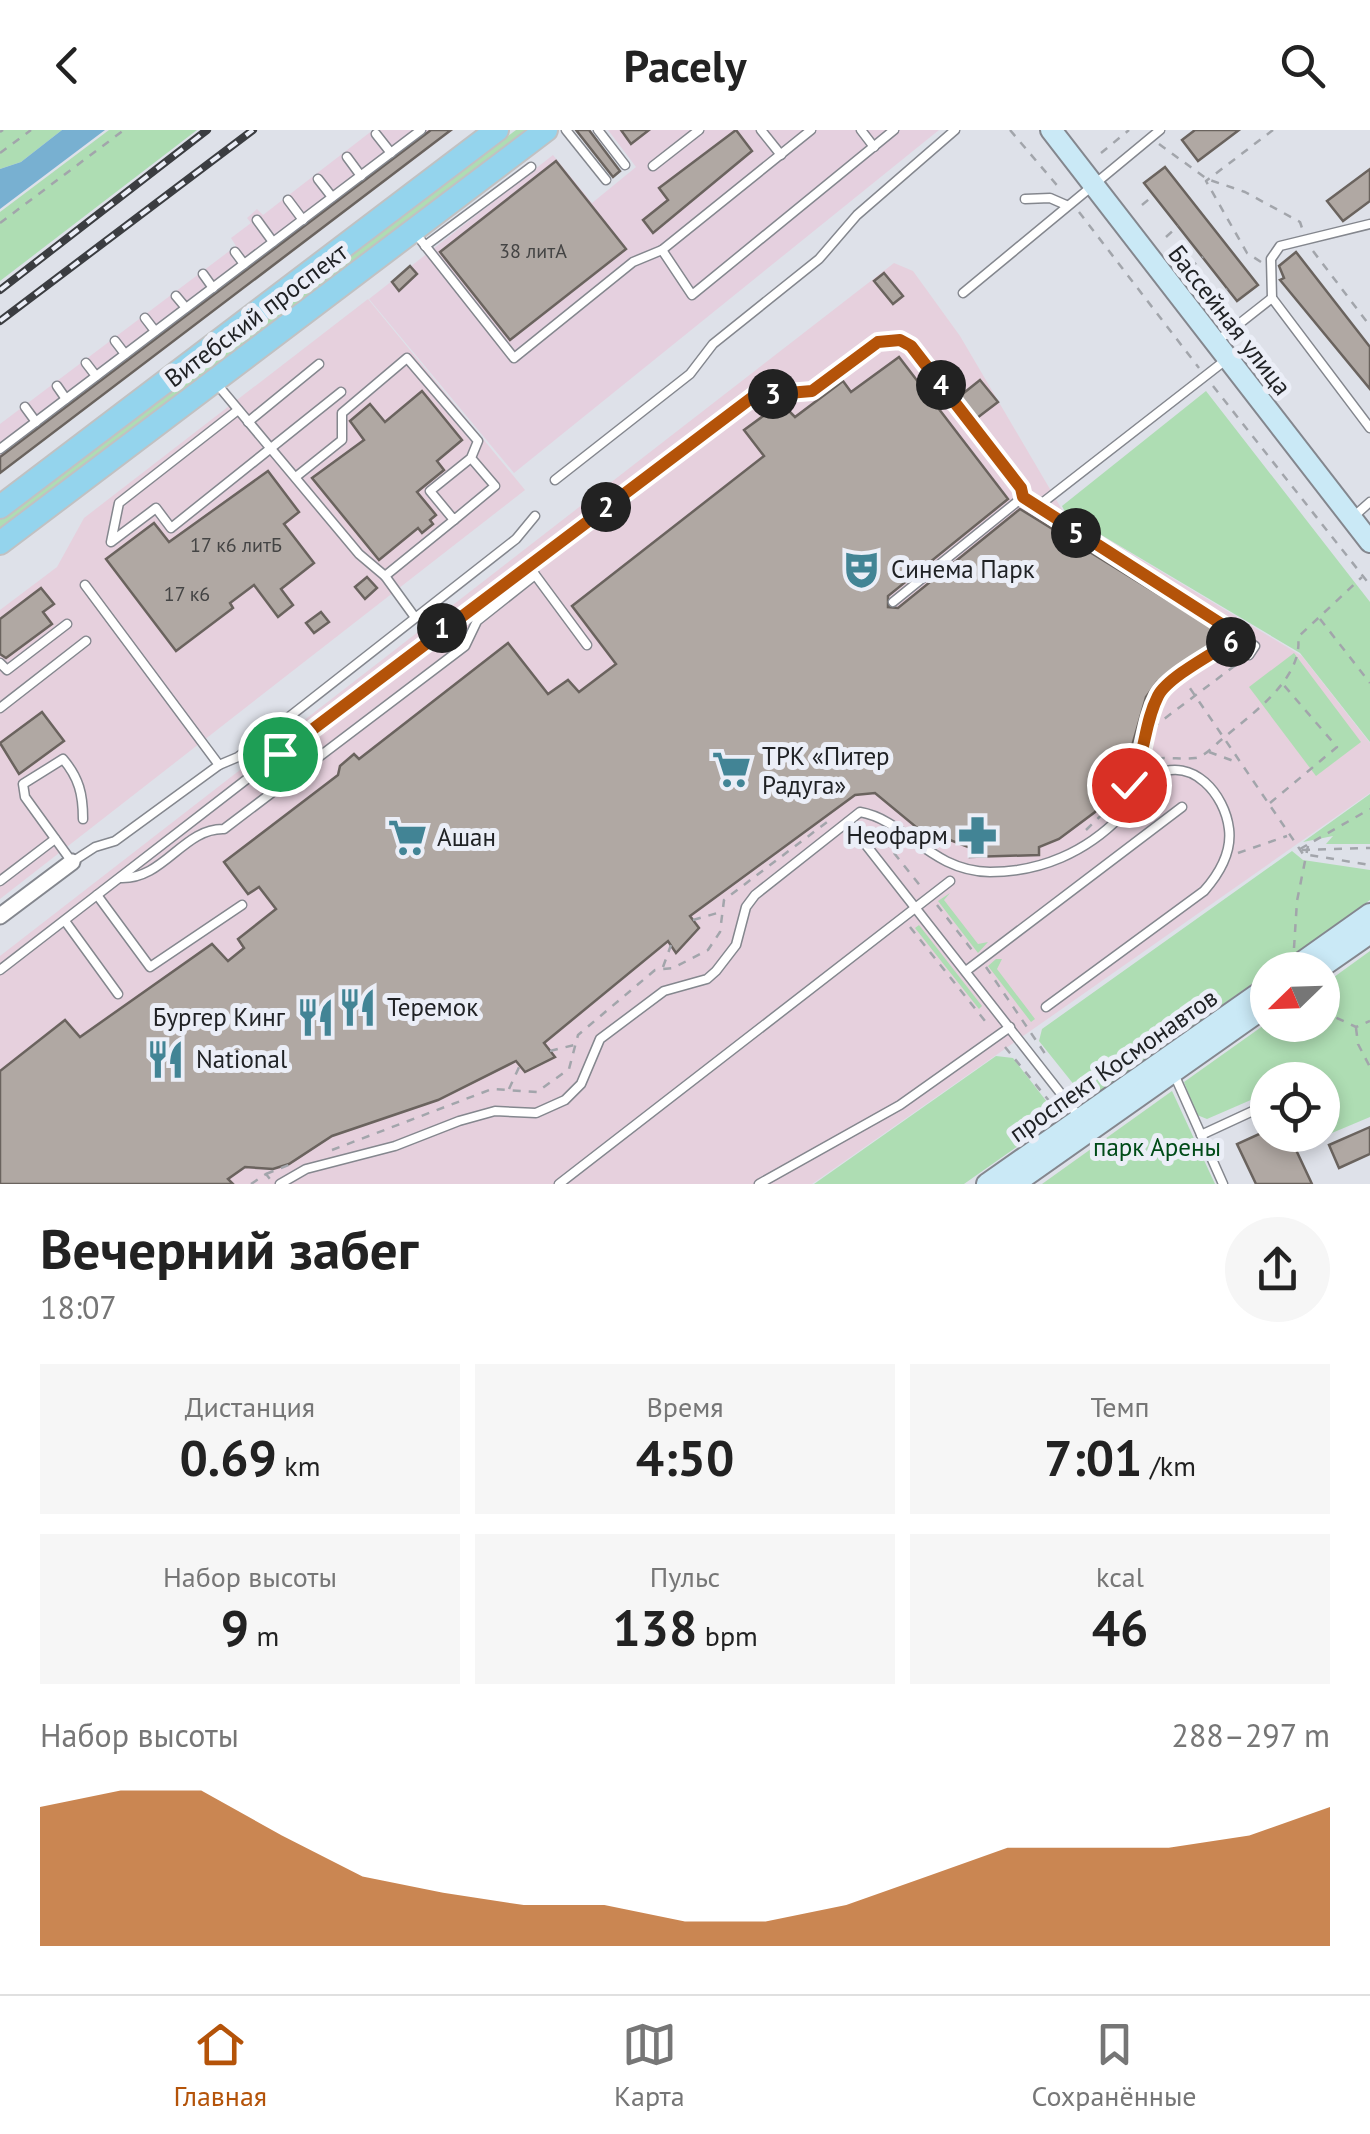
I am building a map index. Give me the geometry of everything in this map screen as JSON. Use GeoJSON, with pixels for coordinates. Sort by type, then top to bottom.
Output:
{"type":"FeatureCollection","features":[{"type":"Feature","properties":{"kind":"main road","name":"Витебский проспект"},"geometry":{"type":"LineString","coordinates":[[0,507],[497,130]]}},
{"type":"Feature","properties":{"kind":"main road","name":"Витебский проспект"},"geometry":{"type":"LineString","coordinates":[[0,543],[214,381],[419,238],[546,130]]}},
{"type":"Feature","properties":{"kind":"street","name":"Бассейная улица"},"geometry":{"type":"LineString","coordinates":[[1051,130],[1370,542]]}},
{"type":"Feature","properties":{"kind":"street"},"geometry":{"type":"LineString","coordinates":[[0,916],[72,862]]}},
{"type":"Feature","properties":{"kind":"street"},"geometry":{"type":"LineString","coordinates":[[1311,952],[1370,914]]}},
{"type":"Feature","properties":{"kind":"street"},"geometry":{"type":"LineString","coordinates":[[1340,954],[1370,933]]}},
{"type":"Feature","properties":{"kind":"street","name":"проспект Космонавтов"},"geometry":{"type":"LineString","coordinates":[[1168,1066],[1250,1000]]}},
{"type":"Feature","properties":{"kind":"street","name":"проспект Космонавтов"},"geometry":{"type":"LineString","coordinates":[[987,1184],[1250,1016]]}},
{"type":"Feature","properties":{"kind":"street","name":"проспект Космонавтов"},"geometry":{"type":"LineString","coordinates":[[1014,1184],[1078,1123]]}},
{"type":"Feature","properties":{"kind":"lane"},"geometry":{"type":"LineString","coordinates":[[0,435],[3,446],[421,130]]}},
{"type":"Feature","properties":{"kind":"lane"},"geometry":{"type":"LineString","coordinates":[[566,130],[606,180]]}},
{"type":"Feature","properties":{"kind":"lane"},"geometry":{"type":"LineString","coordinates":[[598,130],[625,165]]}},
{"type":"Feature","properties":{"kind":"lane"},"geometry":{"type":"LineString","coordinates":[[653,166],[699,130]]}},
{"type":"Feature","properties":{"kind":"lane"},"geometry":{"type":"LineString","coordinates":[[761,130],[780,154]]}},
{"type":"Feature","properties":{"kind":"lane"},"geometry":{"type":"LineString","coordinates":[[531,167],[419,238],[514,358],[633,262],[662,250],[811,130]]}},
{"type":"Feature","properties":{"kind":"lane"},"geometry":{"type":"LineString","coordinates":[[860,130],[874,147]]}},
{"type":"Feature","properties":{"kind":"lane"},"geometry":{"type":"LineString","coordinates":[[662,250],[692,295],[894,130]]}},
{"type":"Feature","properties":{"kind":"lane"},"geometry":{"type":"LineString","coordinates":[[555,480],[690,374],[713,344],[819,258],[857,215],[956,130]]}},
{"type":"Feature","properties":{"kind":"lane"},"geometry":{"type":"LineString","coordinates":[[963,293],[1160,130]]}},
{"type":"Feature","properties":{"kind":"lane"},"geometry":{"type":"LineString","coordinates":[[376,134],[391,153]]}},
{"type":"Feature","properties":{"kind":"lane"},"geometry":{"type":"LineString","coordinates":[[346,157],[361,176]]}},
{"type":"Feature","properties":{"kind":"lane"},"geometry":{"type":"LineString","coordinates":[[318,179],[332,197]]}},
{"type":"Feature","properties":{"kind":"lane"},"geometry":{"type":"LineString","coordinates":[[1026,199],[1050,198],[1069,203]]}},
{"type":"Feature","properties":{"kind":"lane"},"geometry":{"type":"LineString","coordinates":[[288,200],[302,220]]}},
{"type":"Feature","properties":{"kind":"lane"},"geometry":{"type":"LineString","coordinates":[[256,220],[273,242]]}},
{"type":"Feature","properties":{"kind":"lane"},"geometry":{"type":"LineString","coordinates":[[1368,228],[1274,250],[1271,268],[1272,298],[1370,428]]}},
{"type":"Feature","properties":{"kind":"lane"},"geometry":{"type":"LineString","coordinates":[[234,252],[244,264]]}},
{"type":"Feature","properties":{"kind":"lane"},"geometry":{"type":"LineString","coordinates":[[203,274],[213,288]]}},
{"type":"Feature","properties":{"kind":"lane"},"geometry":{"type":"LineString","coordinates":[[176,296],[186,308]]}},
{"type":"Feature","properties":{"kind":"lane"},"geometry":{"type":"LineString","coordinates":[[1037,506],[1206,376],[1222,350],[1272,298]]}},
{"type":"Feature","properties":{"kind":"lane"},"geometry":{"type":"LineString","coordinates":[[145,318],[155,331]]}},
{"type":"Feature","properties":{"kind":"lane"},"geometry":{"type":"LineString","coordinates":[[0,970],[528,564],[754,396],[812,391],[878,342],[890,339],[911,346],[1021,488],[1023,497],[1256,646],[1249,655]]}},
{"type":"Feature","properties":{"kind":"lane"},"geometry":{"type":"LineString","coordinates":[[115,341],[125,354]]}},
{"type":"Feature","properties":{"kind":"lane"},"geometry":{"type":"LineString","coordinates":[[297,476],[342,440],[342,413],[407,358],[478,441],[471,458],[430,491],[454,520]]}},
{"type":"Feature","properties":{"kind":"lane"},"geometry":{"type":"LineString","coordinates":[[86,363],[96,376]]}},
{"type":"Feature","properties":{"kind":"lane"},"geometry":{"type":"LineString","coordinates":[[248,422],[319,364]]}},
{"type":"Feature","properties":{"kind":"lane"},"geometry":{"type":"LineString","coordinates":[[214,381],[359,554],[385,576],[414,616]]}},
{"type":"Feature","properties":{"kind":"lane"},"geometry":{"type":"LineString","coordinates":[[57,386],[66,399]]}},
{"type":"Feature","properties":{"kind":"lane"},"geometry":{"type":"LineString","coordinates":[[238,410],[119,503],[110,542],[156,508],[171,528],[341,392]]}},
{"type":"Feature","properties":{"kind":"lane"},"geometry":{"type":"LineString","coordinates":[[25,407],[36,422]]}},
{"type":"Feature","properties":{"kind":"lane"},"geometry":{"type":"LineString","coordinates":[[385,576],[494,486],[471,458]]}},
{"type":"Feature","properties":{"kind":"lane"},"geometry":{"type":"LineString","coordinates":[[893,602],[1023,497]]}},
{"type":"Feature","properties":{"kind":"lane"},"geometry":{"type":"LineString","coordinates":[[1352,518],[1370,502]]}},
{"type":"Feature","properties":{"kind":"lane"},"geometry":{"type":"LineString","coordinates":[[82,818],[83,795],[74,772],[63,759],[23,784],[25,797],[72,862],[116,841],[238,756],[516,539],[535,516]]}},
{"type":"Feature","properties":{"kind":"lane"},"geometry":{"type":"LineString","coordinates":[[528,564],[587,644]]}},
{"type":"Feature","properties":{"kind":"lane"},"geometry":{"type":"LineString","coordinates":[[120,878],[148,875],[208,829],[224,829],[465,646],[477,622],[535,575]]}},
{"type":"Feature","properties":{"kind":"lane"},"geometry":{"type":"LineString","coordinates":[[86,585],[220,765]]}},
{"type":"Feature","properties":{"kind":"lane"},"geometry":{"type":"LineString","coordinates":[[0,663],[7,670],[67,624]]}},
{"type":"Feature","properties":{"kind":"lane"},"geometry":{"type":"LineString","coordinates":[[0,708],[86,641]]}},
{"type":"Feature","properties":{"kind":"lane"},"geometry":{"type":"LineString","coordinates":[[275,1182],[306,1169],[395,1146],[459,1121],[496,1111],[536,1113],[565,1100],[581,1084],[600,1039],[664,991],[707,979],[736,945],[746,907],[754,896],[860,812],[872,814],[938,858],[966,869],[1024,869],[1074,852],[1121,815],[1150,779],[1181,770],[1206,782],[1222,808],[1230,837],[1218,875],[1204,891],[1046,1007]]}},
{"type":"Feature","properties":{"kind":"lane"},"geometry":{"type":"LineString","coordinates":[[966,971],[1182,807]]}},
{"type":"Feature","properties":{"kind":"lane"},"geometry":{"type":"LineString","coordinates":[[848,822],[1010,1028],[1078,1123]]}},
{"type":"Feature","properties":{"kind":"lane"},"geometry":{"type":"LineString","coordinates":[[0,881],[56,839]]}},
{"type":"Feature","properties":{"kind":"lane"},"geometry":{"type":"LineString","coordinates":[[558,1184],[950,881]]}},
{"type":"Feature","properties":{"kind":"lane"},"geometry":{"type":"LineString","coordinates":[[97,896],[150,967],[242,905]]}},
{"type":"Feature","properties":{"kind":"lane"},"geometry":{"type":"LineString","coordinates":[[65,921],[118,994]]}},
{"type":"Feature","properties":{"kind":"lane"},"geometry":{"type":"LineString","coordinates":[[760,1184],[900,1105],[1010,1028]]}},
{"type":"Feature","properties":{"kind":"lane"},"geometry":{"type":"LineString","coordinates":[[1168,1066],[1223,1184]]}},
{"type":"Feature","properties":{"kind":"lane"},"geometry":{"type":"LineString","coordinates":[[1201,1135],[1250,1112]]}},
{"type":"Feature","properties":{"kind":"path"},"geometry":{"type":"LineString","coordinates":[[0,153],[32,130]]}},
{"type":"Feature","properties":{"kind":"path"},"geometry":{"type":"LineString","coordinates":[[0,223],[124,130]]}},
{"type":"Feature","properties":{"kind":"path"},"geometry":{"type":"LineString","coordinates":[[1010,130],[1370,586]]}},
{"type":"Feature","properties":{"kind":"path"},"geometry":{"type":"LineString","coordinates":[[1101,153],[1130,130]]}},
{"type":"Feature","properties":{"kind":"path"},"geometry":{"type":"LineString","coordinates":[[1207,180],[1273,130]]}},
{"type":"Feature","properties":{"kind":"path"},"geometry":{"type":"LineString","coordinates":[[1150,137],[1207,180],[1245,192],[1300,222],[1306,240],[1370,326]]}},
{"type":"Feature","properties":{"kind":"path"},"geometry":{"type":"LineString","coordinates":[[1207,180],[1247,253],[1271,268]]}},
{"type":"Feature","properties":{"kind":"path"},"geometry":{"type":"LineString","coordinates":[[1142,205],[1154,196]]}},
{"type":"Feature","properties":{"kind":"path"},"geometry":{"type":"LineString","coordinates":[[1166,237],[1178,226]]}},
{"type":"Feature","properties":{"kind":"path"},"geometry":{"type":"LineString","coordinates":[[1190,268],[1203,257]]}},
{"type":"Feature","properties":{"kind":"path"},"geometry":{"type":"LineString","coordinates":[[1214,300],[1227,288]]}},
{"type":"Feature","properties":{"kind":"path"},"geometry":{"type":"LineString","coordinates":[[1140,767],[1164,757],[1197,758],[1268,705],[1300,649],[1298,636],[1362,576]]}},
{"type":"Feature","properties":{"kind":"path"},"geometry":{"type":"LineString","coordinates":[[1319,618],[1370,683]]}},
{"type":"Feature","properties":{"kind":"path"},"geometry":{"type":"LineString","coordinates":[[1086,831],[1114,805],[1140,767],[1158,696],[1240,636]]}},
{"type":"Feature","properties":{"kind":"path"},"geometry":{"type":"LineString","coordinates":[[1150,728],[1249,655]]}},
{"type":"Feature","properties":{"kind":"path"},"geometry":{"type":"LineString","coordinates":[[1182,675],[1299,850]]}},
{"type":"Feature","properties":{"kind":"path"},"geometry":{"type":"LineString","coordinates":[[1268,804],[1336,747],[1282,683]]}},
{"type":"Feature","properties":{"kind":"path"},"geometry":{"type":"LineString","coordinates":[[1207,752],[1242,764]]}},
{"type":"Feature","properties":{"kind":"path"},"geometry":{"type":"LineString","coordinates":[[1294,952],[1307,850],[1370,809]]}},
{"type":"Feature","properties":{"kind":"path"},"geometry":{"type":"LineString","coordinates":[[322,1154],[492,1089],[536,1092],[570,1068],[578,1035],[655,970],[708,950],[720,932],[724,900],[827,822],[834,833]]}},
{"type":"Feature","properties":{"kind":"path"},"geometry":{"type":"LineString","coordinates":[[870,823],[926,892]]}},
{"type":"Feature","properties":{"kind":"path"},"geometry":{"type":"LineString","coordinates":[[1226,855],[1289,836]]}},
{"type":"Feature","properties":{"kind":"path"},"geometry":{"type":"LineString","coordinates":[[1299,850],[1370,848]]}},
{"type":"Feature","properties":{"kind":"path"},"geometry":{"type":"LineString","coordinates":[[1299,850],[1370,865]]}},
{"type":"Feature","properties":{"kind":"path"},"geometry":{"type":"LineString","coordinates":[[934,902],[976,955]]}},
{"type":"Feature","properties":{"kind":"path"},"geometry":{"type":"LineString","coordinates":[[693,920],[723,912]]}},
{"type":"Feature","properties":{"kind":"path"},"geometry":{"type":"LineString","coordinates":[[908,924],[990,1026],[986,1032],[992,1040],[1007,1047],[1078,1123]]}},
{"type":"Feature","properties":{"kind":"path"},"geometry":{"type":"LineString","coordinates":[[663,969],[671,945]]}},
{"type":"Feature","properties":{"kind":"path"},"geometry":{"type":"LineString","coordinates":[[986,967],[1050,1061]]}},
{"type":"Feature","properties":{"kind":"path"},"geometry":{"type":"LineString","coordinates":[[1340,1020],[1356,1027],[1370,1021]]}},
{"type":"Feature","properties":{"kind":"path"},"geometry":{"type":"LineString","coordinates":[[1356,1027],[1358,1044],[1370,1066]]}},
{"type":"Feature","properties":{"kind":"path"},"geometry":{"type":"LineString","coordinates":[[550,1051],[576,1044]]}},
{"type":"Feature","properties":{"kind":"path"},"geometry":{"type":"LineString","coordinates":[[509,1090],[520,1065]]}},
{"type":"Feature","properties":{"kind":"path"},"geometry":{"type":"LineString","coordinates":[[250,1184],[306,1160]]}},
{"type":"Feature","properties":{"kind":"path"},"geometry":{"type":"LineString","coordinates":[[266,1174],[275,1182]]}},
{"type":"Feature","properties":{"kind":"shaded area"},"geometry":{"type":"Polygon","coordinates":[[[373,130],[453,130],[0,472],[0,424],[236,246],[231,238],[251,223],[247,218],[257,209],[263,215],[373,130]]]}},
{"type":"Feature","properties":{"kind":"shaded area"},"geometry":{"type":"Polygon","coordinates":[[[608,130],[939,130],[514,473],[369,299],[553,155],[592,203],[636,167],[608,130]]]}},
{"type":"Feature","properties":{"kind":"shaded area"},"geometry":{"type":"Polygon","coordinates":[[[894,263],[913,271],[960,336],[1064,513],[1302,656],[1370,743],[1370,793],[812,1184],[0,1184],[0,956],[894,263]]]}},
{"type":"Feature","properties":{"kind":"shaded area"},"geometry":{"type":"Polygon","coordinates":[[[368,299],[525,490],[0,899],[0,610],[57,567],[84,518],[368,299]]]}},
{"type":"Feature","properties":{"kind":"green space"},"geometry":{"type":"Polygon","coordinates":[[[0,130],[62,130],[21,162],[0,169],[0,130]]]}},
{"type":"Feature","properties":{"kind":"green space"},"geometry":{"type":"Polygon","coordinates":[[[109,130],[197,130],[0,281],[0,212],[109,130]]]}},
{"type":"Feature","properties":{"kind":"green space"},"geometry":{"type":"Polygon","coordinates":[[[516,130],[528,130],[0,529],[0,520],[516,130]]]}},
{"type":"Feature","properties":{"kind":"green space"},"geometry":{"type":"Polygon","coordinates":[[[1206,391],[1370,602],[1370,742],[1300,653],[1066,514],[1062,506],[1206,391]]]}},
{"type":"Feature","properties":{"kind":"green space"},"geometry":{"type":"Polygon","coordinates":[[[1294,653],[1361,742],[1316,776],[1249,687],[1294,653]]]}},
{"type":"Feature","properties":{"kind":"green space"},"geometry":{"type":"Polygon","coordinates":[[[1370,794],[1370,844],[1326,844],[1333,836],[1303,842],[1370,794]]]}},
{"type":"Feature","properties":{"kind":"green space"},"geometry":{"type":"Polygon","coordinates":[[[1292,851],[1303,860],[1370,870],[1370,900],[1297,952],[1250,952],[1250,985],[1087,1101],[1039,1041],[1042,1029],[1292,851]]]}},
{"type":"Feature","properties":{"kind":"green space"},"geometry":{"type":"Polygon","coordinates":[[[950,893],[944,900],[978,944],[988,942],[978,953],[938,901],[950,893]]]}},
{"type":"Feature","properties":{"kind":"green space"},"geometry":{"type":"Polygon","coordinates":[[[919,925],[982,1006],[979,1009],[915,928],[919,925]]]}},
{"type":"Feature","properties":{"kind":"green space","name":"парк Арены"},"geometry":{"type":"Polygon","coordinates":[[[1370,951],[1370,1117],[1340,1130],[1340,1062],[1250,1062],[1250,1100],[1207,1119],[1197,1115],[1184,1082],[1250,1035],[1250,1042],[1340,1042],[1340,973],[1370,951]]]}},
{"type":"Feature","properties":{"kind":"green space"},"geometry":{"type":"Polygon","coordinates":[[[1002,959],[997,969],[1035,1019],[1031,1022],[988,966],[1002,959]]]}},
{"type":"Feature","properties":{"kind":"green space"},"geometry":{"type":"Polygon","coordinates":[[[996,1056],[1013,1058],[1054,1111],[1052,1122],[964,1184],[814,1184],[996,1056]]]}},
{"type":"Feature","properties":{"kind":"green space","name":"парк Арены"},"geometry":{"type":"Polygon","coordinates":[[[1172,1091],[1215,1184],[1042,1184],[1172,1091]]]}},
{"type":"Feature","properties":{"kind":"water"},"geometry":{"type":"Polygon","coordinates":[[[62,130],[105,130],[0,209],[0,169],[21,162],[62,130]]]}},
{"type":"Feature","properties":{"kind":"building"},"geometry":{"type":"Polygon","coordinates":[[[431,130],[451,130],[0,473],[0,457],[431,130]]]}},
{"type":"Feature","properties":{"kind":"building"},"geometry":{"type":"Polygon","coordinates":[[[576,130],[589,130],[620,171],[613,177],[576,130]]]}},
{"type":"Feature","properties":{"kind":"building"},"geometry":{"type":"Polygon","coordinates":[[[621,130],[649,130],[631,144],[621,130]]]}},
{"type":"Feature","properties":{"kind":"building"},"geometry":{"type":"Polygon","coordinates":[[[736,130],[752,151],[653,233],[643,220],[668,200],[659,188],[736,130]]]}},
{"type":"Feature","properties":{"kind":"building"},"geometry":{"type":"Polygon","coordinates":[[[1195,130],[1239,130],[1198,161],[1182,140],[1195,130]]]}},
{"type":"Feature","properties":{"kind":"building"},"geometry":{"type":"Polygon","coordinates":[[[556,161],[626,249],[510,340],[440,252],[556,161]]]}},
{"type":"Feature","properties":{"kind":"building"},"geometry":{"type":"Polygon","coordinates":[[[1165,167],[1258,285],[1237,301],[1144,183],[1165,167]]]}},
{"type":"Feature","properties":{"kind":"building"},"geometry":{"type":"Polygon","coordinates":[[[1370,169],[1370,201],[1343,221],[1327,201],[1370,169]]]}},
{"type":"Feature","properties":{"kind":"building"},"geometry":{"type":"Polygon","coordinates":[[[1296,252],[1370,347],[1370,389],[1280,280],[1284,278],[1279,266],[1296,252]]]}},
{"type":"Feature","properties":{"kind":"building"},"geometry":{"type":"Polygon","coordinates":[[[410,266],[417,274],[399,291],[392,282],[410,266]]]}},
{"type":"Feature","properties":{"kind":"building"},"geometry":{"type":"Polygon","coordinates":[[[884,273],[903,296],[893,304],[874,281],[884,273]]]}},
{"type":"Feature","properties":{"kind":"building","name":"ТРК «Питер Радуга»"},"geometry":{"type":"Polygon","coordinates":[[[899,357],[1008,499],[888,596],[888,607],[898,608],[1020,509],[1226,636],[1157,682],[1146,697],[1124,774],[1095,812],[1059,839],[1039,847],[1039,855],[970,857],[971,848],[916,827],[875,793],[855,795],[690,916],[699,928],[676,953],[668,941],[544,1043],[555,1057],[525,1072],[516,1061],[438,1100],[332,1136],[289,1164],[273,1169],[245,1167],[228,1179],[233,1184],[0,1184],[0,1071],[65,1020],[80,1037],[212,944],[228,961],[244,948],[238,939],[276,909],[259,887],[248,894],[224,862],[338,775],[340,766],[354,754],[359,759],[508,643],[548,694],[568,680],[579,692],[616,664],[572,606],[764,456],[744,430],[781,403],[795,417],[843,381],[851,392],[899,357]]]}},
{"type":"Feature","properties":{"kind":"building"},"geometry":{"type":"Polygon","coordinates":[[[980,380],[998,402],[977,418],[960,396],[980,380]]]}},
{"type":"Feature","properties":{"kind":"building"},"geometry":{"type":"Polygon","coordinates":[[[422,391],[462,440],[437,461],[444,470],[417,492],[436,515],[430,520],[433,524],[422,533],[418,528],[379,560],[312,478],[364,440],[350,421],[370,404],[385,422],[422,391]]]}},
{"type":"Feature","properties":{"kind":"building"},"geometry":{"type":"Polygon","coordinates":[[[268,471],[299,512],[284,524],[314,563],[281,589],[293,605],[278,617],[254,585],[230,603],[233,608],[176,651],[106,559],[154,523],[169,542],[268,471]]]}},
{"type":"Feature","properties":{"kind":"building"},"geometry":{"type":"Polygon","coordinates":[[[367,577],[377,588],[365,599],[355,587],[367,577]]]}},
{"type":"Feature","properties":{"kind":"building"},"geometry":{"type":"Polygon","coordinates":[[[41,588],[54,604],[43,612],[52,624],[6,658],[0,654],[0,619],[41,588]]]}},
{"type":"Feature","properties":{"kind":"building"},"geometry":{"type":"Polygon","coordinates":[[[321,612],[329,622],[314,633],[306,623],[321,612]]]}},
{"type":"Feature","properties":{"kind":"building"},"geometry":{"type":"Polygon","coordinates":[[[42,712],[64,741],[19,774],[0,743],[42,712]]]}},
{"type":"Feature","properties":{"kind":"building"},"geometry":{"type":"Polygon","coordinates":[[[1370,1127],[1370,1154],[1339,1168],[1332,1152],[1340,1152],[1340,1140],[1370,1127]]]}},
{"type":"Feature","properties":{"kind":"building"},"geometry":{"type":"Polygon","coordinates":[[[1250,1138],[1250,1152],[1297,1152],[1312,1184],[1256,1184],[1237,1144],[1250,1138]]]}},
{"type":"Feature","properties":{"kind":"railway"},"geometry":{"type":"LineString","coordinates":[[0,290],[207,130]]}},
{"type":"Feature","properties":{"kind":"railway"},"geometry":{"type":"LineString","coordinates":[[0,321],[253,130]]}},
{"type":"Feature","properties":{"kind":"place","name":"Синема Парк"},"geometry":{"type":"Point","coordinates":[861,569]}},
{"type":"Feature","properties":{"kind":"place","name":"ТРК «Питер Радуга»"},"geometry":{"type":"Point","coordinates":[732,770]}},
{"type":"Feature","properties":{"kind":"place","name":"Неофарм"},"geometry":{"type":"Point","coordinates":[978,835]}},
{"type":"Feature","properties":{"kind":"place","name":"Ашан"},"geometry":{"type":"Point","coordinates":[407,837]}},
{"type":"Feature","properties":{"kind":"place","name":"Теремок"},"geometry":{"type":"Point","coordinates":[357,1007]}},
{"type":"Feature","properties":{"kind":"place","name":"Бургер Кинг"},"geometry":{"type":"Point","coordinates":[315,1017]}},
{"type":"Feature","properties":{"kind":"place","name":"National"},"geometry":{"type":"Point","coordinates":[166,1059]}},
{"type":"Feature","properties":{"kind":"route"},"geometry":{"type":"LineString","coordinates":[[280,754],[468,608],[754,396],[812,391],[878,342],[890,339],[911,346],[1021,488],[1023,497],[1240,636],[1158,696],[1146,749],[1129,785]]}}]}
